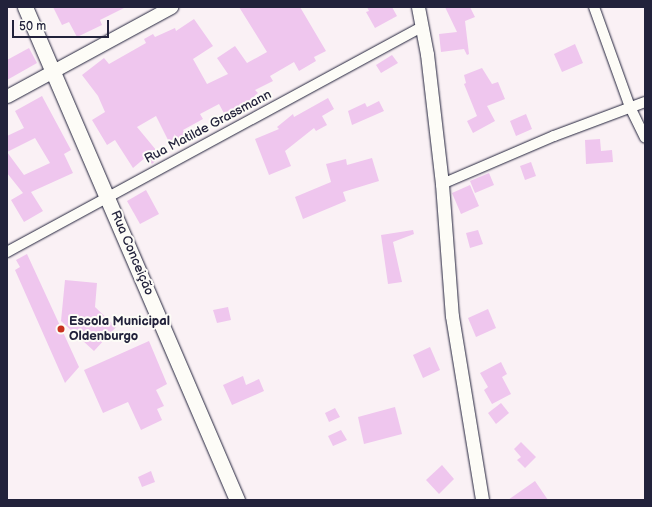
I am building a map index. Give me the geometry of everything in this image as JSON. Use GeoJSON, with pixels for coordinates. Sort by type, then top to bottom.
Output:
{"type":"FeatureCollection","features":[{"type":"Feature","properties":{"kind":"main road","name":"Rua Conceição"},"geometry":{"type":"LineString","coordinates":[[25,7],[108,196],[237,500]]}},
{"type":"Feature","properties":{"kind":"street"},"geometry":{"type":"LineString","coordinates":[[7,96],[172,7]]}},
{"type":"Feature","properties":{"kind":"street"},"geometry":{"type":"LineString","coordinates":[[418,7],[422,27],[442,184],[452,316],[482,500]]}},
{"type":"Feature","properties":{"kind":"street"},"geometry":{"type":"LineString","coordinates":[[594,7],[630,107],[645,138]]}},
{"type":"Feature","properties":{"kind":"street","name":"Rua Matilde Grassmann"},"geometry":{"type":"LineString","coordinates":[[7,252],[422,27]]}},
{"type":"Feature","properties":{"kind":"street"},"geometry":{"type":"LineString","coordinates":[[442,184],[554,136],[645,102]]}},
{"type":"Feature","properties":{"kind":"building"},"geometry":{"type":"Polygon","coordinates":[[[53,7],[126,7],[100,20],[102,25],[77,37],[69,22],[62,25],[53,7]]]}},
{"type":"Feature","properties":{"kind":"building"},"geometry":{"type":"Polygon","coordinates":[[[239,7],[300,7],[326,51],[314,57],[316,61],[299,71],[294,62],[270,76],[273,81],[255,90],[258,93],[241,107],[225,115],[219,104],[200,114],[203,119],[183,130],[187,138],[171,146],[156,116],[137,127],[161,156],[152,164],[146,157],[133,168],[115,140],[107,145],[92,120],[105,112],[98,96],[82,75],[104,58],[109,64],[146,43],[144,39],[153,34],[155,37],[175,28],[176,31],[194,19],[213,46],[193,59],[207,84],[228,74],[217,58],[235,46],[247,63],[267,52],[239,7]]]}},
{"type":"Feature","properties":{"kind":"building"},"geometry":{"type":"Polygon","coordinates":[[[367,7],[392,7],[397,16],[375,28],[366,12],[369,11],[367,7]]]}},
{"type":"Feature","properties":{"kind":"building"},"geometry":{"type":"Polygon","coordinates":[[[445,7],[470,7],[475,17],[465,21],[469,54],[467,55],[464,49],[441,52],[439,34],[457,32],[445,7]]]}},
{"type":"Feature","properties":{"kind":"building"},"geometry":{"type":"Polygon","coordinates":[[[575,44],[583,63],[562,72],[554,54],[575,44]]]}},
{"type":"Feature","properties":{"kind":"building"},"geometry":{"type":"Polygon","coordinates":[[[29,48],[37,63],[7,80],[7,60],[29,48]]]}},
{"type":"Feature","properties":{"kind":"building"},"geometry":{"type":"Polygon","coordinates":[[[392,55],[398,63],[381,73],[376,65],[392,55]]]}},
{"type":"Feature","properties":{"kind":"building"},"geometry":{"type":"Polygon","coordinates":[[[482,68],[492,84],[498,82],[505,99],[487,106],[495,121],[473,133],[467,121],[477,116],[464,84],[466,83],[464,75],[482,68]]]}},
{"type":"Feature","properties":{"kind":"building"},"geometry":{"type":"Polygon","coordinates":[[[42,96],[71,150],[64,154],[73,173],[31,192],[43,211],[24,222],[11,200],[23,193],[7,173],[7,136],[24,128],[15,111],[42,96]],[[35,138],[7,152],[24,175],[50,163],[35,138]]]}},
{"type":"Feature","properties":{"kind":"building"},"geometry":{"type":"Polygon","coordinates":[[[328,98],[334,109],[322,116],[327,125],[316,131],[314,128],[285,151],[291,166],[269,175],[255,139],[279,129],[277,127],[293,114],[294,117],[328,98]]]}},
{"type":"Feature","properties":{"kind":"building"},"geometry":{"type":"Polygon","coordinates":[[[379,101],[384,111],[352,125],[348,111],[365,103],[367,107],[379,101]]]}},
{"type":"Feature","properties":{"kind":"building"},"geometry":{"type":"Polygon","coordinates":[[[526,114],[532,129],[516,136],[510,121],[526,114]]]}},
{"type":"Feature","properties":{"kind":"building"},"geometry":{"type":"Polygon","coordinates":[[[600,139],[601,151],[612,150],[613,162],[586,164],[585,140],[600,139]]]}},
{"type":"Feature","properties":{"kind":"building"},"geometry":{"type":"Polygon","coordinates":[[[372,158],[379,181],[343,192],[346,201],[303,219],[295,197],[331,182],[326,164],[346,159],[347,165],[372,158]]]}},
{"type":"Feature","properties":{"kind":"building"},"geometry":{"type":"Polygon","coordinates":[[[531,162],[536,176],[525,180],[520,166],[531,162]]]}},
{"type":"Feature","properties":{"kind":"building"},"geometry":{"type":"Polygon","coordinates":[[[489,173],[494,185],[475,193],[470,181],[489,173]]]}},
{"type":"Feature","properties":{"kind":"building"},"geometry":{"type":"Polygon","coordinates":[[[470,185],[479,206],[461,214],[452,193],[470,185]]]}},
{"type":"Feature","properties":{"kind":"building"},"geometry":{"type":"Polygon","coordinates":[[[146,190],[159,214],[140,224],[127,201],[146,190]]]}},
{"type":"Feature","properties":{"kind":"building"},"geometry":{"type":"Polygon","coordinates":[[[413,230],[414,234],[393,242],[402,282],[388,284],[381,235],[413,230]]]}},
{"type":"Feature","properties":{"kind":"building"},"geometry":{"type":"Polygon","coordinates":[[[478,230],[483,244],[470,248],[466,233],[478,230]]]}},
{"type":"Feature","properties":{"kind":"building"},"geometry":{"type":"Polygon","coordinates":[[[27,254],[79,367],[65,383],[15,270],[20,267],[16,260],[27,254]]]}},
{"type":"Feature","properties":{"kind":"building"},"geometry":{"type":"Polygon","coordinates":[[[65,280],[97,283],[95,307],[116,327],[94,351],[61,321],[65,280]]]}},
{"type":"Feature","properties":{"kind":"building"},"geometry":{"type":"Polygon","coordinates":[[[228,307],[231,320],[217,323],[213,310],[228,307]]]}},
{"type":"Feature","properties":{"kind":"building"},"geometry":{"type":"Polygon","coordinates":[[[488,309],[496,328],[476,337],[468,318],[488,309]]]}},
{"type":"Feature","properties":{"kind":"building"},"geometry":{"type":"Polygon","coordinates":[[[149,341],[167,384],[156,390],[164,406],[157,409],[162,420],[141,430],[128,402],[103,413],[84,370],[149,341]]]}},
{"type":"Feature","properties":{"kind":"building"},"geometry":{"type":"Polygon","coordinates":[[[430,347],[440,370],[423,378],[413,355],[430,347]]]}},
{"type":"Feature","properties":{"kind":"building"},"geometry":{"type":"Polygon","coordinates":[[[501,362],[507,374],[502,377],[511,394],[492,404],[484,390],[488,387],[480,373],[501,362]]]}},
{"type":"Feature","properties":{"kind":"building"},"geometry":{"type":"Polygon","coordinates":[[[243,376],[246,385],[259,379],[264,391],[232,405],[223,385],[243,376]]]}},
{"type":"Feature","properties":{"kind":"building"},"geometry":{"type":"Polygon","coordinates":[[[501,403],[509,413],[496,424],[488,413],[501,403]]]}},
{"type":"Feature","properties":{"kind":"building"},"geometry":{"type":"Polygon","coordinates":[[[395,407],[402,434],[364,444],[358,417],[395,407]]]}},
{"type":"Feature","properties":{"kind":"building"},"geometry":{"type":"Polygon","coordinates":[[[335,408],[340,417],[329,422],[325,413],[335,408]]]}},
{"type":"Feature","properties":{"kind":"building"},"geometry":{"type":"Polygon","coordinates":[[[341,430],[347,440],[333,446],[328,436],[341,430]]]}},
{"type":"Feature","properties":{"kind":"building"},"geometry":{"type":"Polygon","coordinates":[[[521,442],[536,457],[525,468],[517,460],[521,457],[514,449],[521,442]]]}},
{"type":"Feature","properties":{"kind":"building"},"geometry":{"type":"Polygon","coordinates":[[[442,465],[454,479],[439,494],[426,480],[442,465]]]}},
{"type":"Feature","properties":{"kind":"building"},"geometry":{"type":"Polygon","coordinates":[[[151,471],[155,482],[142,487],[138,477],[151,471]]]}},
{"type":"Feature","properties":{"kind":"building"},"geometry":{"type":"Polygon","coordinates":[[[535,481],[548,500],[508,500],[535,481]]]}},
{"type":"Feature","properties":{"kind":"place","name":"Escola Municipal Oldenburgo"},"geometry":{"type":"Point","coordinates":[61,329]}}]}
